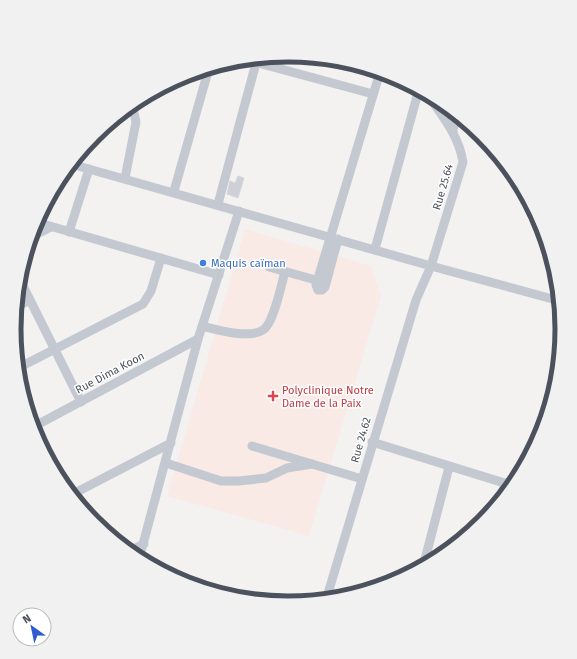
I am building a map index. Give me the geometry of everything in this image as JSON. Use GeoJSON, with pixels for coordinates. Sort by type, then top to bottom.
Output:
{"type":"FeatureCollection","features":[{"type":"Feature","properties":{"kind":"street"},"geometry":{"type":"LineString","coordinates":[[218,204],[256,64]]}},
{"type":"Feature","properties":{"kind":"street"},"geometry":{"type":"LineString","coordinates":[[259,64],[373,94]]}},
{"type":"Feature","properties":{"kind":"street"},"geometry":{"type":"LineString","coordinates":[[174,191],[207,75]]}},
{"type":"Feature","properties":{"kind":"street"},"geometry":{"type":"LineString","coordinates":[[269,267],[321,282],[378,78]]}},
{"type":"Feature","properties":{"kind":"street"},"geometry":{"type":"LineString","coordinates":[[375,249],[417,95]]}},
{"type":"Feature","properties":{"kind":"street","name":"Rue 25.64"},"geometry":{"type":"LineString","coordinates":[[431,266],[463,162],[461,148],[453,132],[435,106]]}},
{"type":"Feature","properties":{"kind":"street"},"geometry":{"type":"LineString","coordinates":[[125,178],[136,122],[134,112]]}},
{"type":"Feature","properties":{"kind":"street"},"geometry":{"type":"LineString","coordinates":[[453,132],[455,120]]}},
{"type":"Feature","properties":{"kind":"street"},"geometry":{"type":"LineString","coordinates":[[77,166],[174,191],[431,266],[554,299]]}},
{"type":"Feature","properties":{"kind":"street"},"geometry":{"type":"LineString","coordinates":[[69,232],[89,169]]}},
{"type":"Feature","properties":{"kind":"street"},"geometry":{"type":"LineString","coordinates":[[141,553],[198,339],[239,210]]}},
{"type":"Feature","properties":{"kind":"street"},"geometry":{"type":"LineString","coordinates":[[42,224],[219,274]]}},
{"type":"Feature","properties":{"kind":"street"},"geometry":{"type":"LineString","coordinates":[[39,233],[51,227]]}},
{"type":"Feature","properties":{"kind":"street"},"geometry":{"type":"LineString","coordinates":[[23,365],[143,304],[152,291],[161,258]]}},
{"type":"Feature","properties":{"kind":"street","name":"Rue 24.62"},"geometry":{"type":"LineString","coordinates":[[328,594],[372,442],[416,300],[431,266]]}},
{"type":"Feature","properties":{"kind":"street"},"geometry":{"type":"LineString","coordinates":[[202,326],[242,333],[255,333],[264,329],[271,320],[285,272]]}},
{"type":"Feature","properties":{"kind":"street"},"geometry":{"type":"LineString","coordinates":[[24,288],[56,349],[81,402]]}},
{"type":"Feature","properties":{"kind":"street"},"geometry":{"type":"LineString","coordinates":[[22,304],[30,300]]}},
{"type":"Feature","properties":{"kind":"street","name":"Rue Dima Koon"},"geometry":{"type":"LineString","coordinates":[[38,424],[198,339]]}},
{"type":"Feature","properties":{"kind":"street"},"geometry":{"type":"LineString","coordinates":[[372,442],[449,467],[507,483]]}},
{"type":"Feature","properties":{"kind":"street"},"geometry":{"type":"LineString","coordinates":[[76,492],[171,443]]}},
{"type":"Feature","properties":{"kind":"street"},"geometry":{"type":"LineString","coordinates":[[252,446],[362,479]]}},
{"type":"Feature","properties":{"kind":"street"},"geometry":{"type":"LineString","coordinates":[[166,463],[203,476],[227,481],[266,478],[287,468],[312,464]]}},
{"type":"Feature","properties":{"kind":"street"},"geometry":{"type":"LineString","coordinates":[[425,559],[449,467]]}},
{"type":"Feature","properties":{"kind":"street"},"geometry":{"type":"LineString","coordinates":[[135,548],[144,544]]}},
{"type":"Feature","properties":{"kind":"shaded area","name":"Polyclinique Notre Dame de la Paix"},"geometry":{"type":"Polygon","coordinates":[[[245,229],[371,266],[381,296],[309,536],[167,496],[245,229]]]}},
{"type":"Feature","properties":{"kind":"building"},"geometry":{"type":"Polygon","coordinates":[[[238,176],[244,178],[238,198],[227,194],[230,181],[235,183],[238,176]]]}},
{"type":"Feature","properties":{"kind":"place","name":"Maquis caïman"},"geometry":{"type":"Point","coordinates":[203,263]}},
{"type":"Feature","properties":{"kind":"place","name":"Polyclinique Notre Dame de la Paix"},"geometry":{"type":"Point","coordinates":[273,396]}}]}
